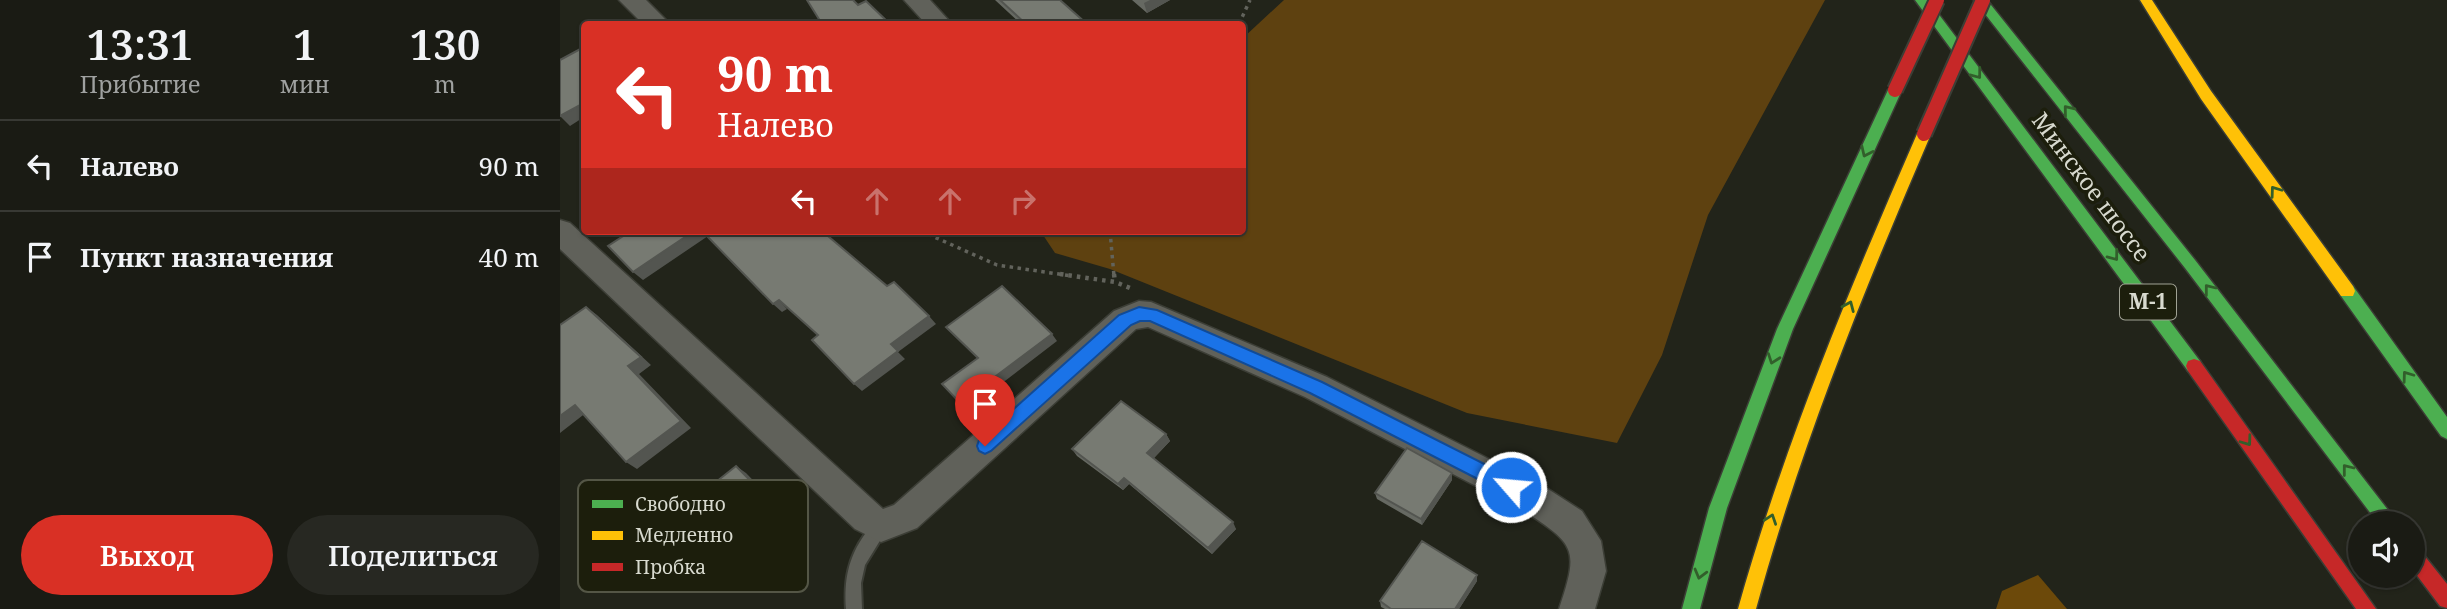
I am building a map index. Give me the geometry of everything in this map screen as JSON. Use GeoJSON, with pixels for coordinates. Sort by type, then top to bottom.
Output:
{"type":"FeatureCollection","features":[{"type":"Feature","properties":{"kind":"main road","name":"Минское шоссе"},"geometry":{"type":"LineString","coordinates":[[1922,0],[2135,284],[2367,609]]}},
{"type":"Feature","properties":{"kind":"main road"},"geometry":{"type":"LineString","coordinates":[[1690,609],[1718,508],[1784,329],[1937,0]]}},
{"type":"Feature","properties":{"kind":"main road","name":"Минское шоссе"},"geometry":{"type":"LineString","coordinates":[[1981,0],[2190,264],[2380,511]]}},
{"type":"Feature","properties":{"kind":"main road"},"geometry":{"type":"LineString","coordinates":[[1747,609],[1763,540],[1830,350],[1981,0]]}},
{"type":"Feature","properties":{"kind":"main road"},"geometry":{"type":"LineString","coordinates":[[2146,0],[2206,95],[2447,431]]}},
{"type":"Feature","properties":{"kind":"main road"},"geometry":{"type":"LineString","coordinates":[[2425,571],[2447,599]]}},
{"type":"Feature","properties":{"kind":"street"},"geometry":{"type":"LineString","coordinates":[[631,0],[655,21]]}},
{"type":"Feature","properties":{"kind":"street"},"geometry":{"type":"LineString","coordinates":[[916,0],[937,21]]}},
{"type":"Feature","properties":{"kind":"street"},"geometry":{"type":"LineString","coordinates":[[560,231],[867,519],[881,526],[905,517],[1125,320],[1139,314],[1151,315],[1316,387],[1536,500],[1570,522],[1584,541],[1589,571],[1577,609]]}},
{"type":"Feature","properties":{"kind":"lane"},"geometry":{"type":"LineString","coordinates":[[853,609],[851,577],[865,547],[881,526]]}},
{"type":"Feature","properties":{"kind":"path"},"geometry":{"type":"LineString","coordinates":[[1240,21],[1250,0]]}},
{"type":"Feature","properties":{"kind":"path"},"geometry":{"type":"LineString","coordinates":[[1110,235],[1115,282]]}},
{"type":"Feature","properties":{"kind":"shaded area"},"geometry":{"type":"Polygon","coordinates":[[[1284,0],[1825,0],[1708,215],[1662,355],[1617,443],[1467,413],[1110,269],[1055,253],[1043,235],[1246,235],[1246,35],[1284,0]]]}},
{"type":"Feature","properties":{"kind":"shaded area"},"geometry":{"type":"Polygon","coordinates":[[[2038,575],[2067,609],[1996,609],[2002,591],[2038,575]]]}},
{"type":"Feature","properties":{"kind":"building"},"geometry":{"type":"Polygon","coordinates":[[[807,0],[853,0],[858,5],[866,1],[887,21],[820,21],[807,0]]]}},
{"type":"Feature","properties":{"kind":"building"},"geometry":{"type":"Polygon","coordinates":[[[1000,0],[1060,0],[1084,21],[1023,21],[1000,0]]]}},
{"type":"Feature","properties":{"kind":"building"},"geometry":{"type":"Polygon","coordinates":[[[581,49],[581,105],[560,116],[560,60],[581,49]]]}},
{"type":"Feature","properties":{"kind":"building"},"geometry":{"type":"Polygon","coordinates":[[[625,235],[688,235],[633,272],[608,246],[625,235]]]}},
{"type":"Feature","properties":{"kind":"building"},"geometry":{"type":"Polygon","coordinates":[[[706,235],[827,235],[887,286],[894,282],[929,316],[891,344],[898,351],[854,384],[812,340],[818,335],[779,300],[773,304],[706,235]]]}},
{"type":"Feature","properties":{"kind":"building"},"geometry":{"type":"Polygon","coordinates":[[[1002,286],[1052,334],[960,403],[942,384],[978,358],[946,327],[1002,286]]]}},
{"type":"Feature","properties":{"kind":"building"},"geometry":{"type":"Polygon","coordinates":[[[586,307],[641,357],[628,366],[681,421],[626,462],[575,405],[560,416],[560,325],[586,307]]]}},
{"type":"Feature","properties":{"kind":"building"},"geometry":{"type":"Polygon","coordinates":[[[1121,401],[1166,434],[1147,453],[1233,522],[1208,548],[1124,478],[1118,484],[1072,449],[1121,401]]]}},
{"type":"Feature","properties":{"kind":"building"},"geometry":{"type":"Polygon","coordinates":[[[1407,448],[1452,473],[1421,519],[1375,493],[1407,448]]]}},
{"type":"Feature","properties":{"kind":"building"},"geometry":{"type":"Polygon","coordinates":[[[736,466],[750,480],[718,480],[736,466]]]}},
{"type":"Feature","properties":{"kind":"building"},"geometry":{"type":"Polygon","coordinates":[[[1422,541],[1477,575],[1455,609],[1391,609],[1380,601],[1422,541]]]}},
{"type":"Feature","properties":{"kind":"traffic: fast"},"geometry":{"type":"LineString","coordinates":[[1921,0],[2194,366]]}},
{"type":"Feature","properties":{"kind":"traffic: fast"},"geometry":{"type":"LineString","coordinates":[[1980,0],[2190,264],[2380,511]]}},
{"type":"Feature","properties":{"kind":"traffic: fast"},"geometry":{"type":"LineString","coordinates":[[1691,609],[1718,508],[1785,329],[1895,90]]}},
{"type":"Feature","properties":{"kind":"traffic: fast"},"geometry":{"type":"LineString","coordinates":[[2347,291],[2447,431]]}},
{"type":"Feature","properties":{"kind":"traffic: slow"},"geometry":{"type":"LineString","coordinates":[[2146,0],[2206,95],[2347,291]]}},
{"type":"Feature","properties":{"kind":"traffic: slow"},"geometry":{"type":"LineString","coordinates":[[1747,609],[1783,487],[1804,427],[1849,309],[1924,134]]}},
{"type":"Feature","properties":{"kind":"traffic: jam"},"geometry":{"type":"LineString","coordinates":[[1895,90],[1937,0]]}},
{"type":"Feature","properties":{"kind":"traffic: jam"},"geometry":{"type":"LineString","coordinates":[[1924,134],[1983,0]]}},
{"type":"Feature","properties":{"kind":"traffic: jam"},"geometry":{"type":"LineString","coordinates":[[2194,366],[2367,609]]}},
{"type":"Feature","properties":{"kind":"traffic: jam"},"geometry":{"type":"LineString","coordinates":[[2425,571],[2447,599]]}},
{"type":"Feature","properties":{"kind":"route"},"geometry":{"type":"LineString","coordinates":[[985,446],[1125,320],[1139,314],[1151,315],[1316,387],[1511,487]]}}]}
